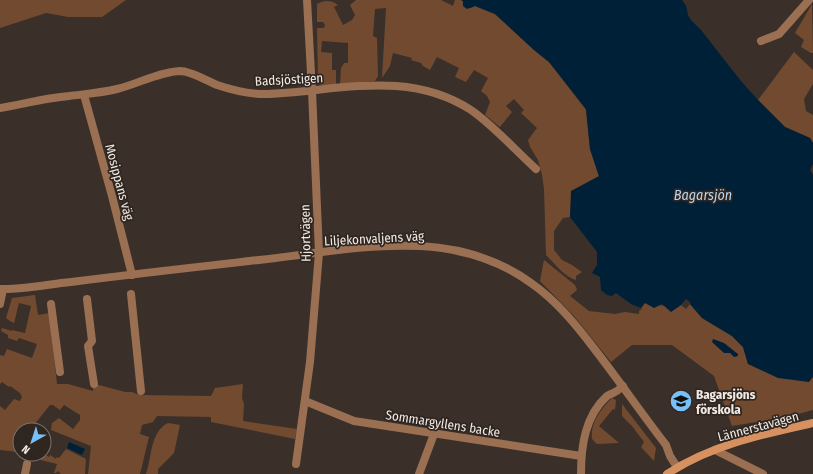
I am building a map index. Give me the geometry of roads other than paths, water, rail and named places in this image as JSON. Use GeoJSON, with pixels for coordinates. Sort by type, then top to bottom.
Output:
{"type":"FeatureCollection","features":[{"type":"Feature","properties":{"kind":"main road","name":"Lännerstavägen"},"geometry":{"type":"LineString","coordinates":[[667,474],[677,467],[715,450],[757,436],[813,423]]}},
{"type":"Feature","properties":{"kind":"street","name":"Hjortvägen"},"geometry":{"type":"LineString","coordinates":[[296,464],[310,362],[319,252],[307,0]]}},
{"type":"Feature","properties":{"kind":"street"},"geometry":{"type":"LineString","coordinates":[[761,41],[779,34],[809,0]]}},
{"type":"Feature","properties":{"kind":"street","name":"Badsjöstigen"},"geometry":{"type":"LineString","coordinates":[[0,108],[52,98],[84,95],[118,89],[158,75],[182,71],[242,92],[263,94],[393,85],[411,87],[453,100],[471,110],[486,122],[536,170]]}},
{"type":"Feature","properties":{"kind":"street","name":"Mosippans väg"},"geometry":{"type":"LineString","coordinates":[[84,95],[132,275]]}},
{"type":"Feature","properties":{"kind":"street","name":"Liljekonvaljens väg"},"geometry":{"type":"LineString","coordinates":[[1,289],[132,275],[319,252],[418,245],[451,249],[467,253],[500,265],[531,283],[557,305],[586,338],[623,386],[666,445],[670,456],[677,467]]}},
{"type":"Feature","properties":{"kind":"street"},"geometry":{"type":"LineString","coordinates":[[0,304],[1,289]]}},
{"type":"Feature","properties":{"kind":"street"},"geometry":{"type":"LineString","coordinates":[[131,294],[140,391]]}},
{"type":"Feature","properties":{"kind":"street"},"geometry":{"type":"LineString","coordinates":[[88,299],[92,341],[88,346],[94,384]]}},
{"type":"Feature","properties":{"kind":"street"},"geometry":{"type":"LineString","coordinates":[[51,304],[60,372]]}},
{"type":"Feature","properties":{"kind":"street"},"geometry":{"type":"LineString","coordinates":[[581,474],[581,456],[589,420],[592,414],[609,395],[623,386]]}},
{"type":"Feature","properties":{"kind":"street","name":"Sommargyllens backe"},"geometry":{"type":"LineString","coordinates":[[305,401],[354,421],[581,456]]}},
{"type":"Feature","properties":{"kind":"street"},"geometry":{"type":"LineString","coordinates":[[419,474],[434,434]]}},
{"type":"Feature","properties":{"kind":"street"},"geometry":{"type":"LineString","coordinates":[[715,450],[763,474]]}},
{"type":"Feature","properties":{"kind":"street"},"geometry":{"type":"LineString","coordinates":[[25,474],[27,464]]}},
{"type":"Feature","properties":{"kind":"water","name":"Bagarsjön"},"geometry":{"type":"Polygon","coordinates":[[[461,0],[682,0],[691,20],[701,30],[758,100],[785,127],[810,138],[813,143],[813,164],[810,170],[813,175],[813,377],[809,382],[778,378],[748,364],[743,347],[732,336],[702,318],[690,304],[691,303],[686,299],[681,305],[671,312],[662,304],[654,308],[645,303],[641,308],[631,304],[616,293],[612,296],[607,295],[601,290],[600,277],[592,273],[597,265],[597,252],[570,217],[571,191],[599,176],[590,149],[586,109],[549,62],[495,14],[475,6],[467,9],[463,6],[463,1],[461,0]]]}},
{"type":"Feature","properties":{"kind":"water"},"geometry":{"type":"Polygon","coordinates":[[[713,339],[724,343],[738,354],[738,356],[734,357],[730,353],[724,353],[712,342],[713,339]]]}},
{"type":"Feature","properties":{"kind":"water"},"geometry":{"type":"Polygon","coordinates":[[[69,442],[85,449],[82,455],[67,448],[69,442]]]}},
{"type":"Feature","properties":{"kind":"place","name":"Bagarsjöns förskola"},"geometry":{"type":"Point","coordinates":[681,401]}}]}
